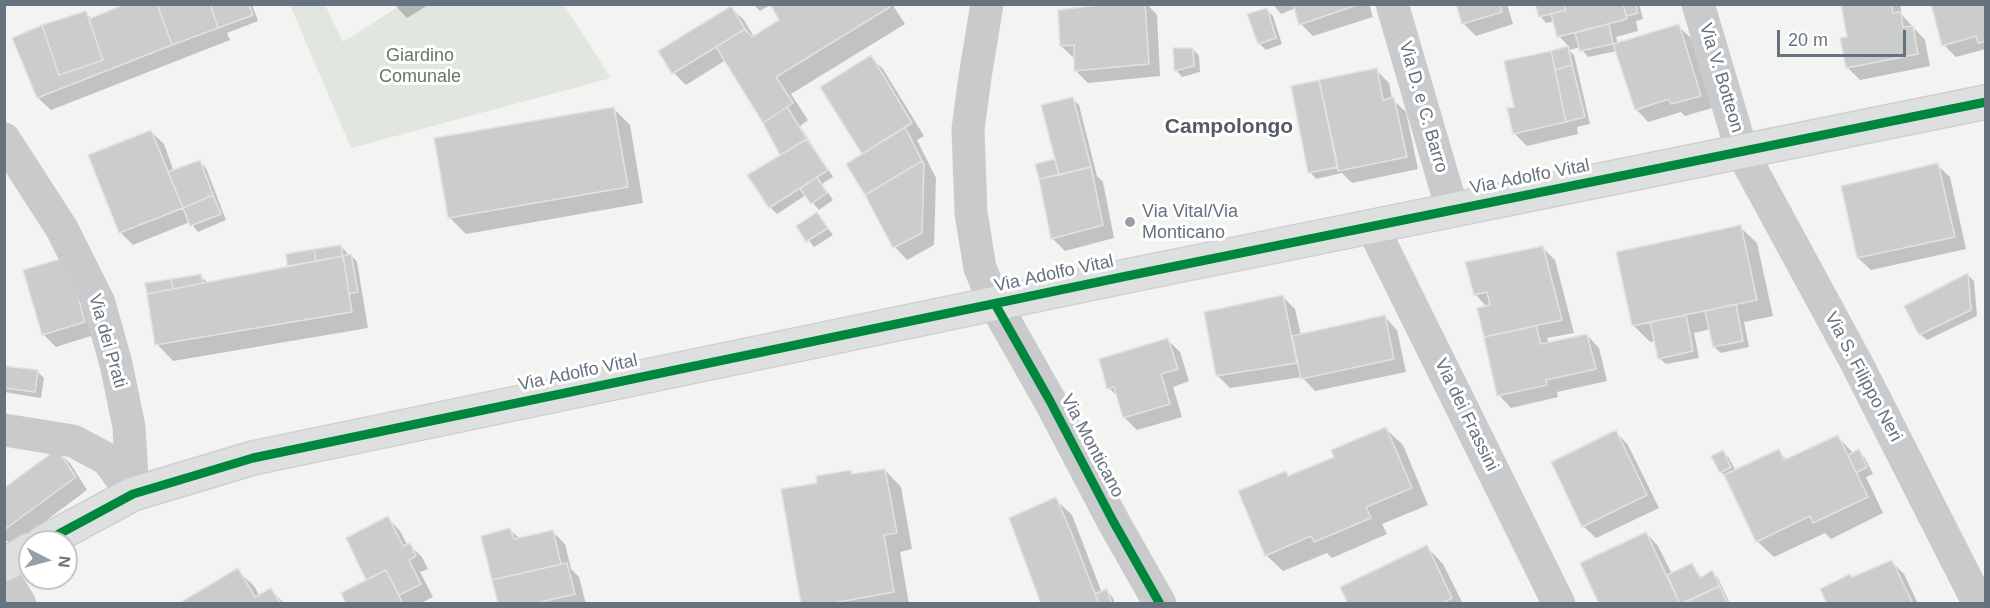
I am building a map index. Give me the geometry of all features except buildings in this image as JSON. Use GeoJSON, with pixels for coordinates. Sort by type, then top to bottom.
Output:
{"type":"FeatureCollection","features":[{"type":"Feature","properties":{"kind":"street","name":"Via Monticano"},"geometry":{"type":"LineString","coordinates":[[987,4],[968,129],[970,213],[980,268],[995,303],[1160,603]]}},
{"type":"Feature","properties":{"kind":"street","name":"Via D. e C. Barro"},"geometry":{"type":"LineString","coordinates":[[1392,4],[1452,209]]}},
{"type":"Feature","properties":{"kind":"street","name":"Via V. Botteon"},"geometry":{"type":"LineString","coordinates":[[1698,4],[1742,152]]}},
{"type":"Feature","properties":{"kind":"street","name":"Via Adolfo Vital"},"geometry":{"type":"LineString","coordinates":[[66,530],[133,494],[253,458],[1452,209],[1986,102]]}},
{"type":"Feature","properties":{"kind":"street","name":"Via dei Prati"},"geometry":{"type":"LineString","coordinates":[[4,140],[62,230],[99,303],[116,364],[129,427],[133,494]]}},
{"type":"Feature","properties":{"kind":"street","name":"Via S. Filippo Neri"},"geometry":{"type":"LineString","coordinates":[[1742,152],[1856,362],[1979,603]]}},
{"type":"Feature","properties":{"kind":"street","name":"Via dei Frassini"},"geometry":{"type":"LineString","coordinates":[[1372,226],[1559,603]]}},
{"type":"Feature","properties":{"kind":"street"},"geometry":{"type":"LineString","coordinates":[[4,430],[73,441],[107,459],[133,494]]}},
{"type":"Feature","properties":{"kind":"street"},"geometry":{"type":"LineString","coordinates":[[4,565],[18,557]]}},
{"type":"Feature","properties":{"kind":"street"},"geometry":{"type":"LineString","coordinates":[[4,578],[20,603]]}},
{"type":"Feature","properties":{"kind":"green space","name":"Giardino Comunale"},"geometry":{"type":"Polygon","coordinates":[[[290,5],[325,5],[343,42],[401,5],[564,5],[611,78],[351,148],[290,5]]]}},
{"type":"Feature","properties":{"kind":"cycle path"},"geometry":{"type":"LineString","coordinates":[[66,530],[133,494],[253,458],[1127,276],[1986,102]]}},
{"type":"Feature","properties":{"kind":"cycle path"},"geometry":{"type":"LineString","coordinates":[[995,304],[1160,604]]}},
{"type":"Feature","properties":{"kind":"place","name":"Via Vital/Via Monticano"},"geometry":{"type":"Point","coordinates":[1130,222]}},
{"type":"Feature","properties":{"kind":"district","name":"Campolongo"},"geometry":{"type":"Point","coordinates":[1229,127]}}]}
